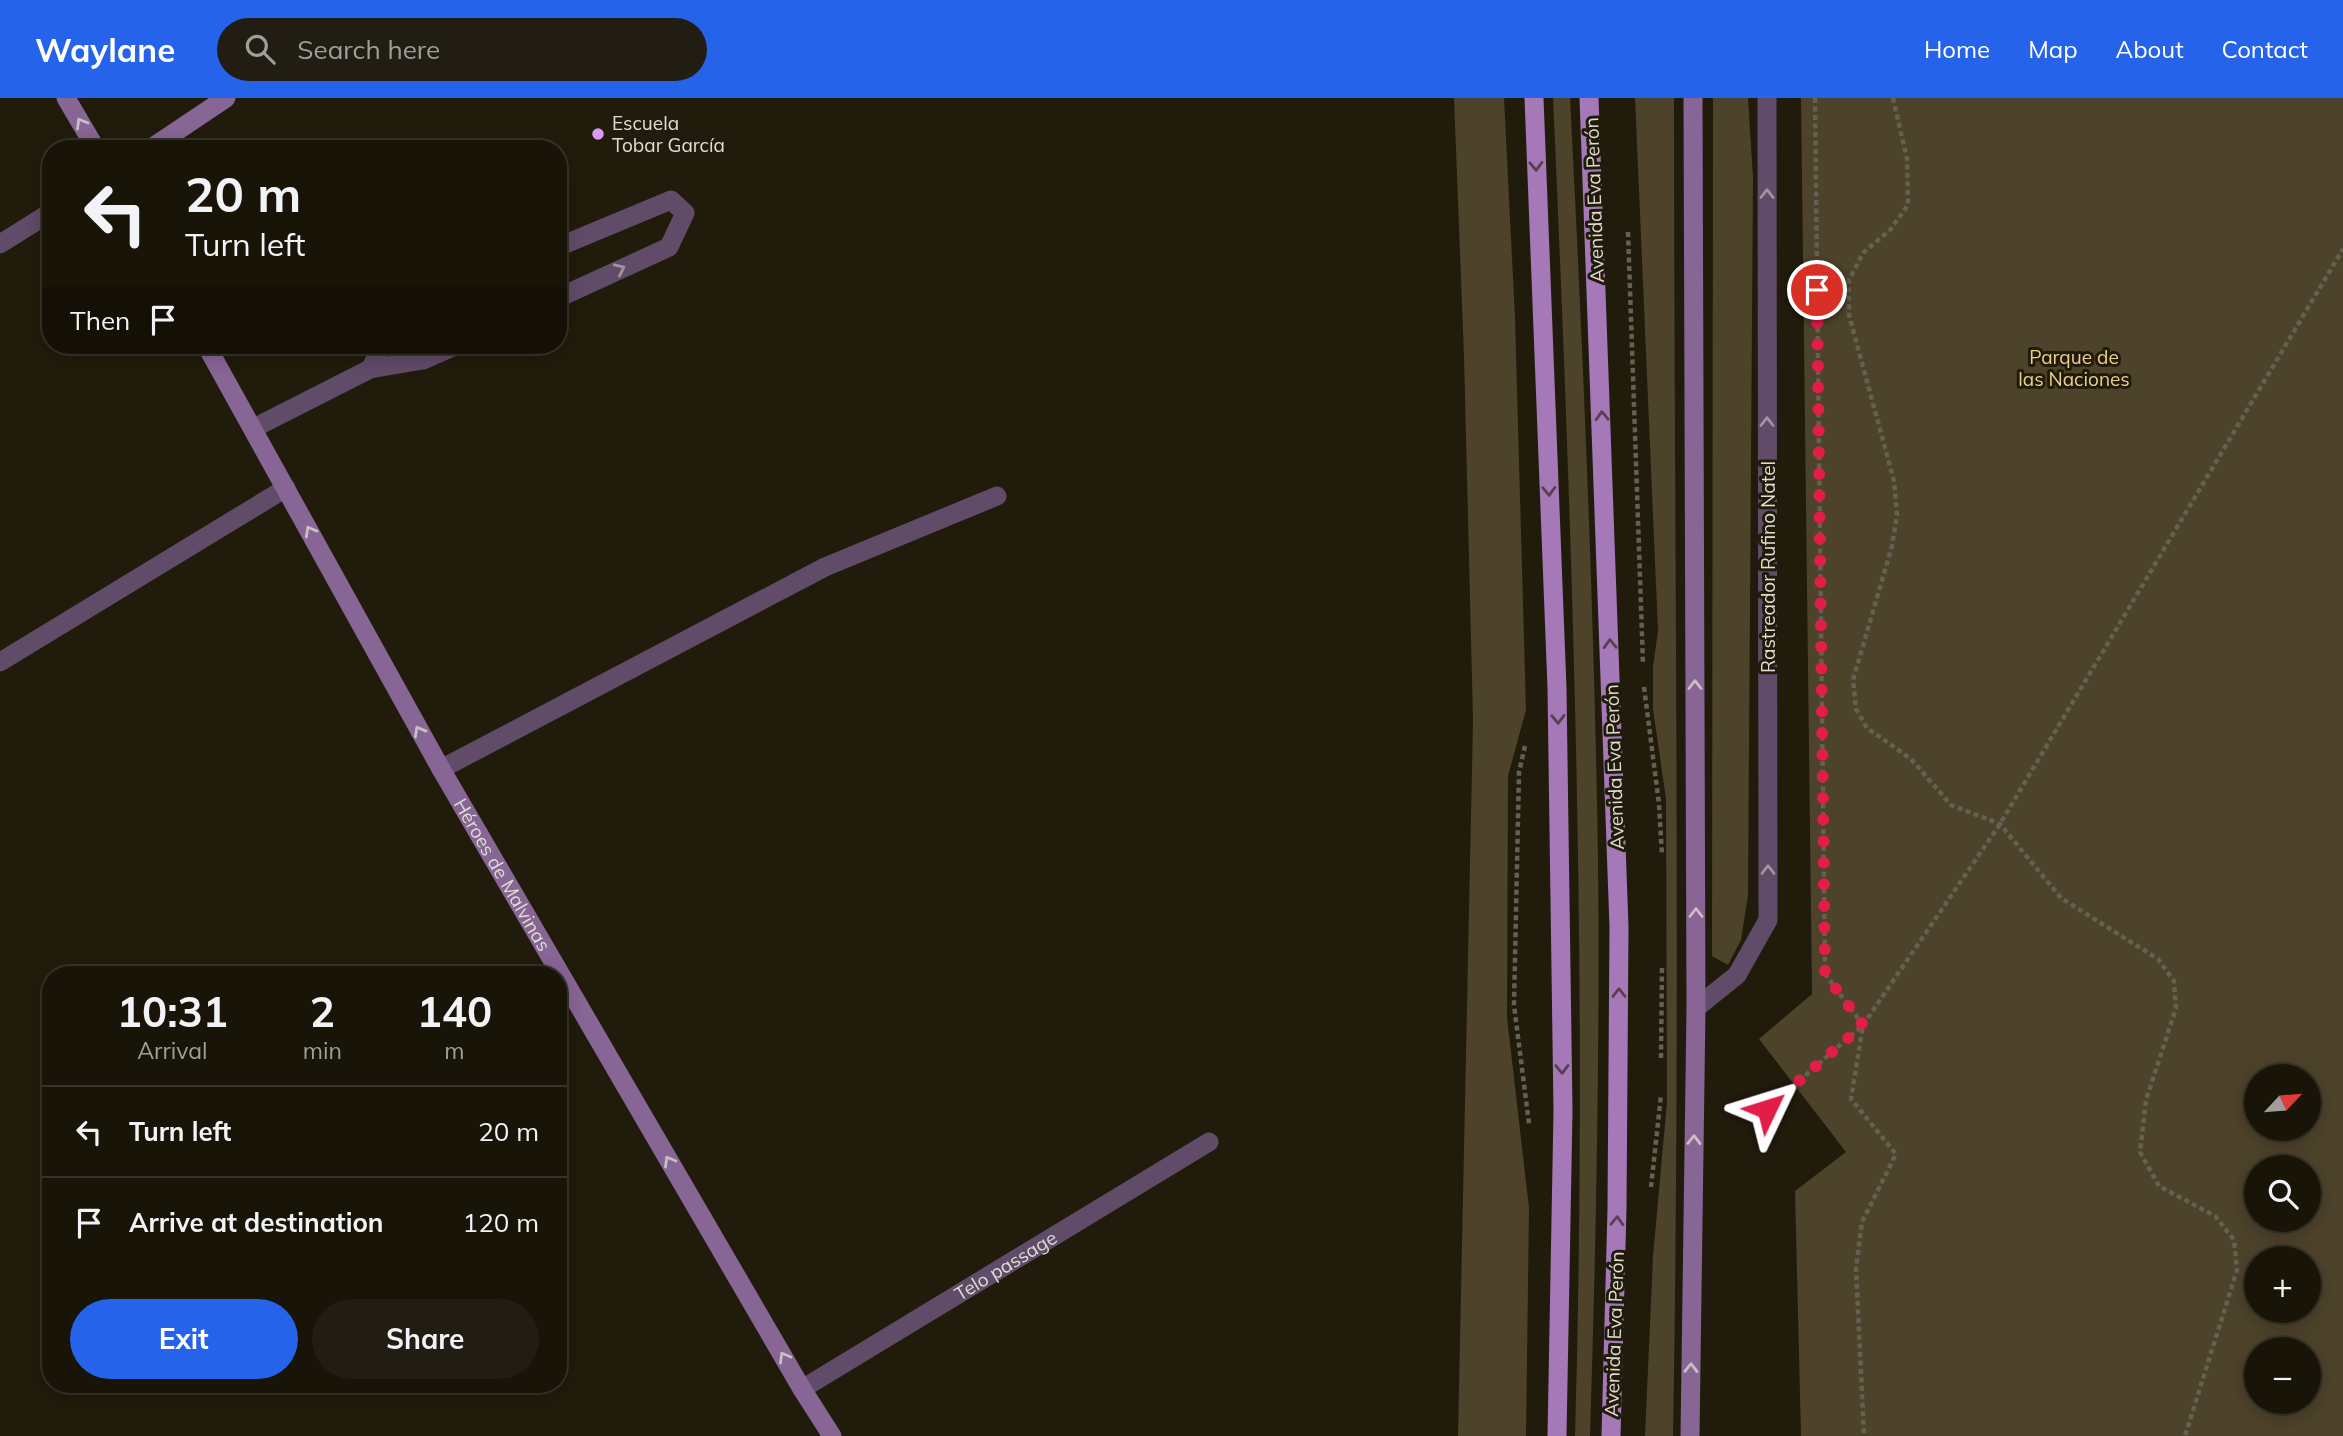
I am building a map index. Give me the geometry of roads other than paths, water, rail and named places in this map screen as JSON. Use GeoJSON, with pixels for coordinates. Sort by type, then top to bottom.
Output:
{"type":"FeatureCollection","features":[{"type":"Feature","properties":{"kind":"main road"},"geometry":{"type":"LineString","coordinates":[[66,98],[91,140]]}},
{"type":"Feature","properties":{"kind":"main road"},"geometry":{"type":"LineString","coordinates":[[163,140],[226,98]]}},
{"type":"Feature","properties":{"kind":"main road"},"geometry":{"type":"LineString","coordinates":[[1534,98],[1558,688],[1563,1111],[1557,1436]]}},
{"type":"Feature","properties":{"kind":"main road","name":"Avenida Eva Perón"},"geometry":{"type":"LineString","coordinates":[[1589,98],[1619,927],[1618,1209],[1611,1436]]}},
{"type":"Feature","properties":{"kind":"main road"},"geometry":{"type":"LineString","coordinates":[[1690,1436],[1696,1008],[1693,98]]}},
{"type":"Feature","properties":{"kind":"main road","name":"Héroes de Malvinas"},"geometry":{"type":"LineString","coordinates":[[211,354],[440,769],[555,966]]}},
{"type":"Feature","properties":{"kind":"main road","name":"Héroes de Malvinas"},"geometry":{"type":"LineString","coordinates":[[567,987],[832,1436]]}},
{"type":"Feature","properties":{"kind":"street","name":"Rastreador Rufino Natel"},"geometry":{"type":"LineString","coordinates":[[1696,1008],[1737,975],[1768,920],[1767,98]]}},
{"type":"Feature","properties":{"kind":"street"},"geometry":{"type":"LineString","coordinates":[[567,243],[671,200],[685,213],[669,247],[567,294]]}},
{"type":"Feature","properties":{"kind":"street"},"geometry":{"type":"LineString","coordinates":[[0,244],[42,218]]}},
{"type":"Feature","properties":{"kind":"street"},"geometry":{"type":"LineString","coordinates":[[370,369],[378,354]]}},
{"type":"Feature","properties":{"kind":"street"},"geometry":{"type":"LineString","coordinates":[[254,428],[370,369],[423,360],[437,354]]}},
{"type":"Feature","properties":{"kind":"street"},"geometry":{"type":"LineString","coordinates":[[0,662],[286,488]]}},
{"type":"Feature","properties":{"kind":"street"},"geometry":{"type":"LineString","coordinates":[[440,769],[825,566],[996,496]]}},
{"type":"Feature","properties":{"kind":"street","name":"Telo passage"},"geometry":{"type":"LineString","coordinates":[[802,1389],[1209,1142]]}},
{"type":"Feature","properties":{"kind":"place","name":"Escuela Tobar García"},"geometry":{"type":"Point","coordinates":[598,134]}},
{"type":"Feature","properties":{"kind":"park label","name":"Parque de las Naciones"},"geometry":{"type":"Point","coordinates":[2074,368]}}]}
